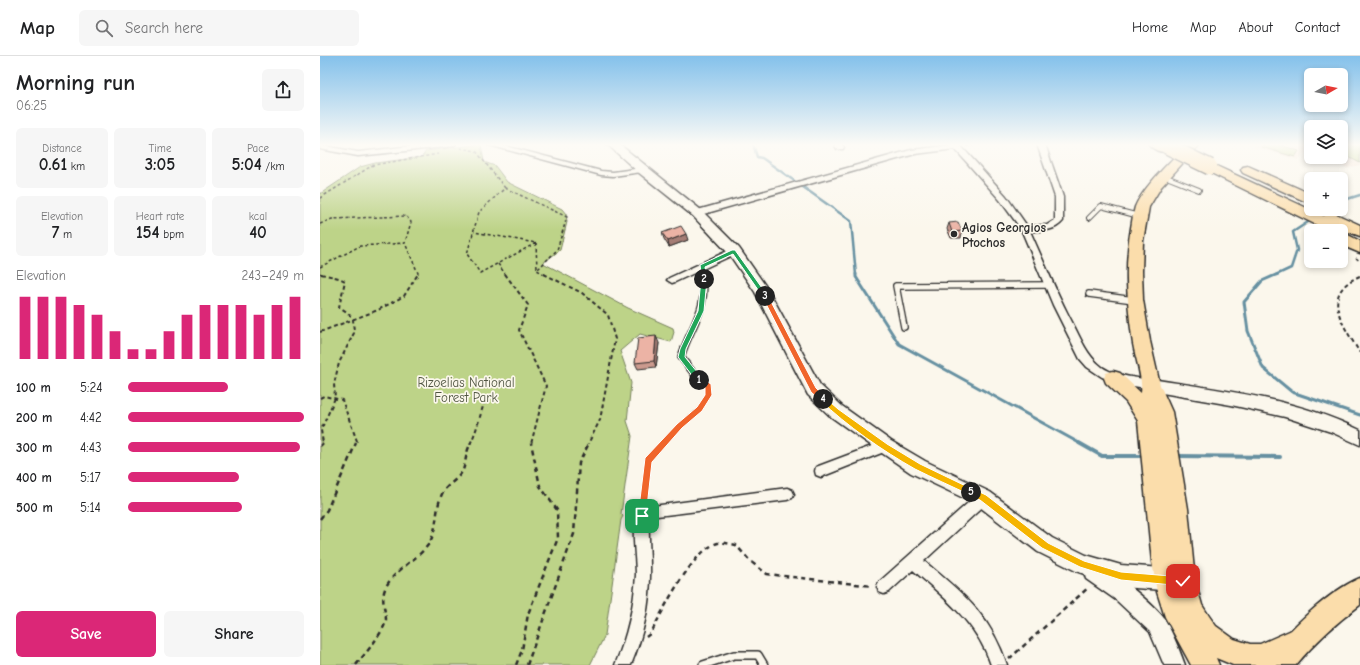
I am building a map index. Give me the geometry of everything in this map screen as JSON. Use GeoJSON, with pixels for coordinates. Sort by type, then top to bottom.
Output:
{"type":"FeatureCollection","features":[{"type":"Feature","properties":{"kind":"highway"},"geometry":{"type":"LineString","coordinates":[[1224,172],[1288,212],[1312,224]]}},
{"type":"Feature","properties":{"kind":"highway"},"geometry":{"type":"LineString","coordinates":[[1227,172],[1327,224]]}},
{"type":"Feature","properties":{"kind":"highway"},"geometry":{"type":"LineString","coordinates":[[1229,172],[1304,204]]}},
{"type":"Feature","properties":{"kind":"highway"},"geometry":{"type":"LineString","coordinates":[[1233,172],[1304,198]]}},
{"type":"Feature","properties":{"kind":"highway"},"geometry":{"type":"LineString","coordinates":[[1335,216],[1359,224]]}},
{"type":"Feature","properties":{"kind":"highway"},"geometry":{"type":"LineString","coordinates":[[1344,216],[1359,224]]}},
{"type":"Feature","properties":{"kind":"highway"},"geometry":{"type":"LineString","coordinates":[[1348,234],[1360,240]]}},
{"type":"Feature","properties":{"kind":"highway"},"geometry":{"type":"LineString","coordinates":[[1348,242],[1360,248]]}},
{"type":"Feature","properties":{"kind":"main road"},"geometry":{"type":"LineString","coordinates":[[645,172],[697,213],[734,251],[762,291],[814,390],[836,411],[885,446],[918,466],[983,498],[1045,546],[1083,564],[1121,576],[1175,580]]}},
{"type":"Feature","properties":{"kind":"main road"},"geometry":{"type":"LineString","coordinates":[[1167,172],[1142,207],[1136,241],[1134,271],[1141,341],[1151,385],[1162,412],[1160,456],[1164,562],[1207,635],[1228,650],[1250,657],[1261,657],[1300,640]]}},
{"type":"Feature","properties":{"kind":"main road"},"geometry":{"type":"LineString","coordinates":[[1113,378],[1132,397],[1148,420],[1160,456]]}},
{"type":"Feature","properties":{"kind":"main road"},"geometry":{"type":"LineString","coordinates":[[1148,420],[1151,385]]}},
{"type":"Feature","properties":{"kind":"main road"},"geometry":{"type":"LineString","coordinates":[[1151,385],[1260,404],[1320,420],[1360,438]]}},
{"type":"Feature","properties":{"kind":"main road"},"geometry":{"type":"LineString","coordinates":[[1175,580],[1174,608],[1206,665]]}},
{"type":"Feature","properties":{"kind":"main road"},"geometry":{"type":"LineString","coordinates":[[1278,665],[1300,640],[1328,613],[1360,590]]}},
{"type":"Feature","properties":{"kind":"street"},"geometry":{"type":"LineString","coordinates":[[599,172],[613,174],[624,172]]}},
{"type":"Feature","properties":{"kind":"street"},"geometry":{"type":"LineString","coordinates":[[697,213],[839,172]]}},
{"type":"Feature","properties":{"kind":"street"},"geometry":{"type":"LineString","coordinates":[[980,172],[1003,198],[1025,229],[1084,356],[1100,372],[1113,378],[1151,385]]}},
{"type":"Feature","properties":{"kind":"street"},"geometry":{"type":"LineString","coordinates":[[1025,229],[1048,228],[1057,224],[1059,221],[1059,197],[1051,172]]}},
{"type":"Feature","properties":{"kind":"street"},"geometry":{"type":"LineString","coordinates":[[672,280],[734,251]]}},
{"type":"Feature","properties":{"kind":"street"},"geometry":{"type":"LineString","coordinates":[[822,471],[885,446]]}},
{"type":"Feature","properties":{"kind":"street"},"geometry":{"type":"LineString","coordinates":[[623,665],[631,649],[643,576],[643,512],[788,494]]}},
{"type":"Feature","properties":{"kind":"street"},"geometry":{"type":"LineString","coordinates":[[884,587],[983,498]]}},
{"type":"Feature","properties":{"kind":"street"},"geometry":{"type":"LineString","coordinates":[[913,561],[967,609],[981,624],[1003,662]]}},
{"type":"Feature","properties":{"kind":"street"},"geometry":{"type":"LineString","coordinates":[[1083,564],[1123,593],[1157,625],[1174,665]]}},
{"type":"Feature","properties":{"kind":"lane"},"geometry":{"type":"LineString","coordinates":[[1164,176],[1199,190]]}},
{"type":"Feature","properties":{"kind":"lane"},"geometry":{"type":"LineString","coordinates":[[1089,218],[1101,206],[1140,216]]}},
{"type":"Feature","properties":{"kind":"lane"},"geometry":{"type":"LineString","coordinates":[[698,379],[681,357],[683,349],[701,311],[705,282],[702,266]]}},
{"type":"Feature","properties":{"kind":"lane"},"geometry":{"type":"LineString","coordinates":[[904,327],[896,286],[1050,285]]}},
{"type":"Feature","properties":{"kind":"lane"},"geometry":{"type":"LineString","coordinates":[[1089,294],[1136,300]]}},
{"type":"Feature","properties":{"kind":"lane"},"geometry":{"type":"LineString","coordinates":[[703,665],[734,655],[758,656],[764,665]]}},
{"type":"Feature","properties":{"kind":"path"},"geometry":{"type":"LineString","coordinates":[[320,198],[361,172]]}},
{"type":"Feature","properties":{"kind":"path"},"geometry":{"type":"LineString","coordinates":[[493,172],[505,188],[567,217],[557,250],[537,270]]}},
{"type":"Feature","properties":{"kind":"path"},"geometry":{"type":"LineString","coordinates":[[505,188],[479,212],[467,254],[480,273],[536,243]]}},
{"type":"Feature","properties":{"kind":"path"},"geometry":{"type":"LineString","coordinates":[[320,224],[332,218],[406,216],[411,222],[405,243],[418,273],[404,296],[378,310],[320,332]]}},
{"type":"Feature","properties":{"kind":"path"},"geometry":{"type":"LineString","coordinates":[[474,232],[536,243]]}},
{"type":"Feature","properties":{"kind":"path"},"geometry":{"type":"LineString","coordinates":[[320,267],[360,246],[405,243]]}},
{"type":"Feature","properties":{"kind":"path"},"geometry":{"type":"LineString","coordinates":[[536,243],[537,270]]}},
{"type":"Feature","properties":{"kind":"path"},"geometry":{"type":"LineString","coordinates":[[498,264],[528,306],[519,330],[546,386],[531,444],[540,486],[558,510],[558,538],[528,614],[522,650],[516,665]]}},
{"type":"Feature","properties":{"kind":"path"},"geometry":{"type":"LineString","coordinates":[[527,665],[574,534],[579,463],[600,420],[614,339],[608,315],[582,293],[537,270]]}},
{"type":"Feature","properties":{"kind":"path"},"geometry":{"type":"LineString","coordinates":[[320,272],[325,277],[341,277],[345,281],[339,307],[347,312],[352,320],[354,333],[339,363],[334,384],[335,398],[328,418],[321,430],[323,443],[320,446]]}},
{"type":"Feature","properties":{"kind":"path"},"geometry":{"type":"LineString","coordinates":[[1360,276],[1345,283],[1338,294],[1337,308],[1360,353]]}},
{"type":"Feature","properties":{"kind":"path"},"geometry":{"type":"LineString","coordinates":[[643,512],[648,461],[679,426],[699,409],[708,395],[708,386],[698,379]]}},
{"type":"Feature","properties":{"kind":"path"},"geometry":{"type":"LineString","coordinates":[[320,398],[324,396],[342,400],[357,441],[327,510],[320,519]]}},
{"type":"Feature","properties":{"kind":"path"},"geometry":{"type":"LineString","coordinates":[[356,665],[377,638],[386,620],[383,602],[385,588],[393,578],[428,545],[436,526],[439,505],[443,492],[462,472],[466,452],[476,435],[478,420],[484,400]]}},
{"type":"Feature","properties":{"kind":"path"},"geometry":{"type":"LineString","coordinates":[[631,649],[651,633],[676,587],[699,555],[718,543],[736,546],[750,561],[767,574],[884,587]]}},
{"type":"Feature","properties":{"kind":"path"},"geometry":{"type":"LineString","coordinates":[[1003,662],[1100,577]]}},
{"type":"Feature","properties":{"kind":"green space","name":"Rizoelias National Forest Park"},"geometry":{"type":"Polygon","coordinates":[[[352,172],[500,172],[507,182],[562,209],[566,214],[567,222],[560,250],[543,263],[628,308],[673,328],[674,332],[671,342],[640,334],[620,351],[631,383],[627,421],[632,436],[621,514],[623,516],[621,520],[605,635],[590,665],[320,665],[320,194],[352,172]]]}},
{"type":"Feature","properties":{"kind":"building"},"geometry":{"type":"Polygon","coordinates":[[[958,222],[962,231],[952,232],[949,223],[958,222]]]}},
{"type":"Feature","properties":{"kind":"building"},"geometry":{"type":"Polygon","coordinates":[[[681,226],[686,234],[668,241],[662,233],[681,226]]]}},
{"type":"Feature","properties":{"kind":"building"},"geometry":{"type":"Polygon","coordinates":[[[656,336],[654,361],[635,363],[638,338],[656,336]]]}},
{"type":"Feature","properties":{"kind":"waterway"},"geometry":{"type":"LineString","coordinates":[[782,172],[851,221],[856,275]]}},
{"type":"Feature","properties":{"kind":"waterway"},"geometry":{"type":"LineString","coordinates":[[1348,199],[1360,195]]}},
{"type":"Feature","properties":{"kind":"waterway"},"geometry":{"type":"LineString","coordinates":[[1276,275],[1291,268],[1297,250],[1293,232],[1311,220]]}},
{"type":"Feature","properties":{"kind":"waterway"},"geometry":{"type":"LineString","coordinates":[[1278,274],[1262,281],[1244,302],[1248,331],[1263,368],[1292,392],[1360,415]]}},
{"type":"Feature","properties":{"kind":"waterway"},"geometry":{"type":"LineString","coordinates":[[856,275],[899,344],[1081,444]]}},
{"type":"Feature","properties":{"kind":"waterway"},"geometry":{"type":"LineString","coordinates":[[1079,443],[1102,456],[1144,456]]}},
{"type":"Feature","properties":{"kind":"waterway"},"geometry":{"type":"LineString","coordinates":[[1176,456],[1280,457]]}},
{"type":"Feature","properties":{"kind":"place","name":"Agios Georgios Ptochos"},"geometry":{"type":"Point","coordinates":[954,234]}},
{"type":"Feature","properties":{"kind":"route"},"geometry":{"type":"LineString","coordinates":[[642,516],[648,461],[679,426],[699,409],[708,395],[708,386],[698,379],[681,357],[683,349],[701,311],[705,282],[702,266],[734,251],[762,291],[814,390],[836,411],[885,446],[918,466],[983,498],[1045,546],[1083,564],[1121,576],[1183,581]]}}]}
